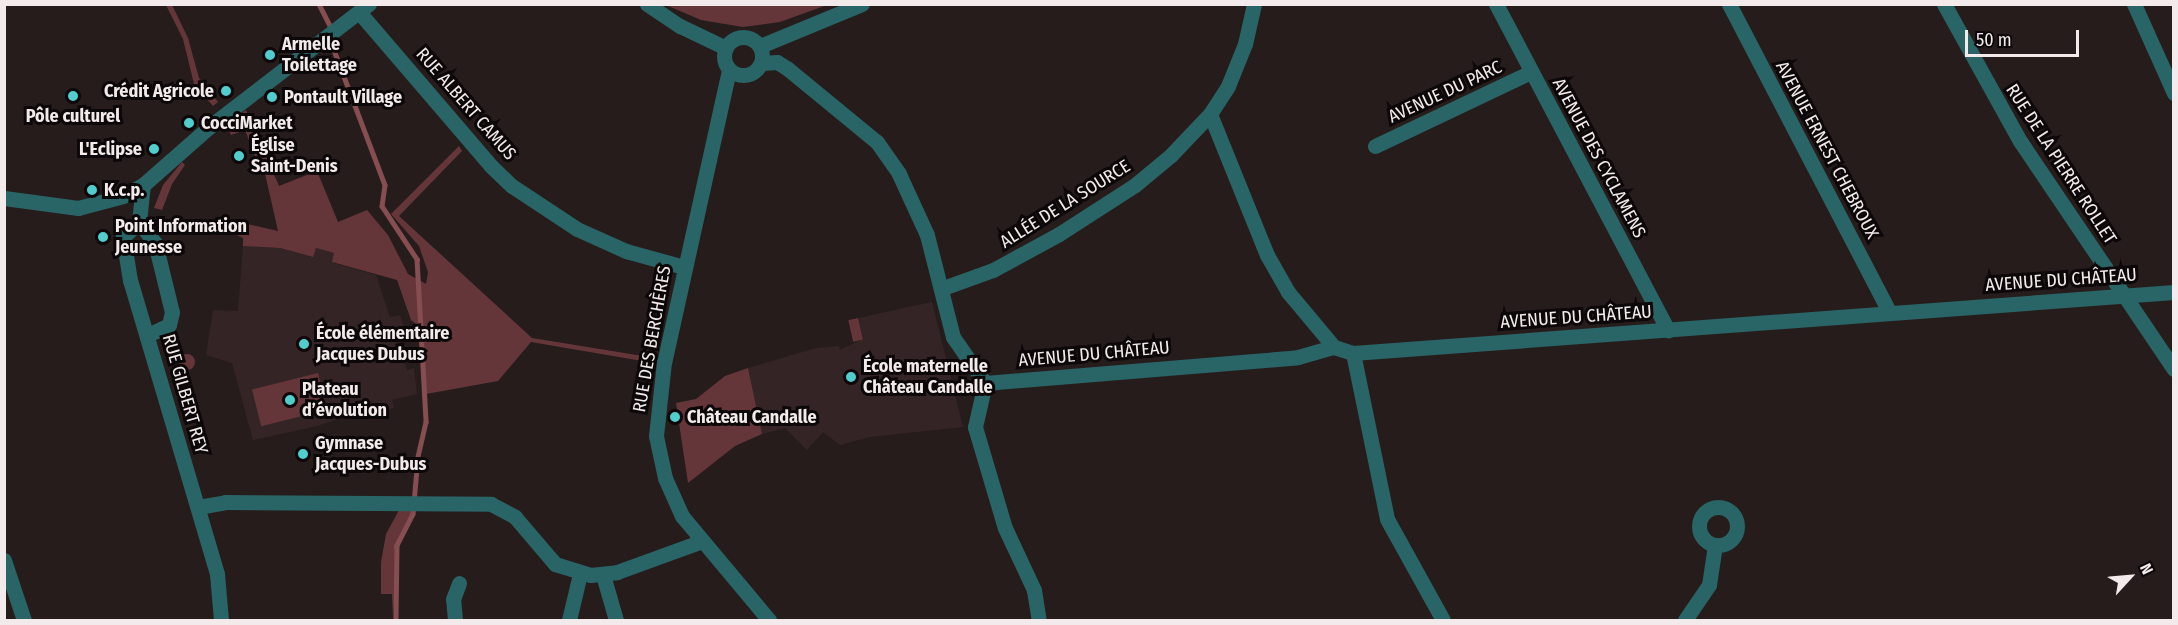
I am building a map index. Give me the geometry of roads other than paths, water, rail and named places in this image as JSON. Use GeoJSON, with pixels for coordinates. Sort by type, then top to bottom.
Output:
{"type":"FeatureCollection","features":[{"type":"Feature","properties":{"kind":"street"},"geometry":{"type":"LineString","coordinates":[[647,4],[680,26],[726,48]]}},
{"type":"Feature","properties":{"kind":"street"},"geometry":{"type":"LineString","coordinates":[[760,46],[862,4]]}},
{"type":"Feature","properties":{"kind":"street","name":"ALLÉE DE LA SOURCE"},"geometry":{"type":"LineString","coordinates":[[943,288],[1015,259],[1102,208],[1171,155],[1210,114],[1228,86],[1245,44],[1254,4]]}},
{"type":"Feature","properties":{"kind":"street","name":"AVENUE DES CYCLAMENS"},"geometry":{"type":"LineString","coordinates":[[1496,4],[1668,330]]}},
{"type":"Feature","properties":{"kind":"street","name":"AVENUE ERNEST CHEBROUX"},"geometry":{"type":"LineString","coordinates":[[1729,4],[1890,313]]}},
{"type":"Feature","properties":{"kind":"street","name":"RUE DE LA PIERRE ROLLET"},"geometry":{"type":"LineString","coordinates":[[1944,4],[2003,114],[2174,369]]}},
{"type":"Feature","properties":{"kind":"street"},"geometry":{"type":"LineString","coordinates":[[2134,4],[2174,93]]}},
{"type":"Feature","properties":{"kind":"street"},"geometry":{"type":"LineString","coordinates":[[4,198],[78,208],[109,201],[143,185],[209,127],[364,8]]}},
{"type":"Feature","properties":{"kind":"street","name":"RUE ALBERT CAMUS"},"geometry":{"type":"LineString","coordinates":[[364,8],[490,166],[519,191],[577,229],[626,251],[684,267]]}},
{"type":"Feature","properties":{"kind":"street"},"geometry":{"type":"LineString","coordinates":[[762,63],[760,46],[751,38],[740,37],[726,48],[724,60],[729,70],[747,75],[762,63],[777,62],[849,115],[877,142],[915,207],[943,288],[953,337],[985,383],[975,427],[1005,528],[1034,590],[1039,621]]}},
{"type":"Feature","properties":{"kind":"street","name":"RUE DES BERCHÈRES"},"geometry":{"type":"LineString","coordinates":[[729,70],[684,267],[659,392],[656,436],[665,478],[682,516],[769,621]]}},
{"type":"Feature","properties":{"kind":"street","name":"AVENUE DU PARC"},"geometry":{"type":"LineString","coordinates":[[1375,146],[1532,72]]}},
{"type":"Feature","properties":{"kind":"street"},"geometry":{"type":"LineString","coordinates":[[1210,114],[1267,255],[1288,292],[1334,347]]}},
{"type":"Feature","properties":{"kind":"street","name":"RUE GILBERT REY"},"geometry":{"type":"LineString","coordinates":[[143,185],[139,222],[123,237],[124,249],[217,574],[221,621]]}},
{"type":"Feature","properties":{"kind":"street"},"geometry":{"type":"LineString","coordinates":[[139,222],[155,243],[172,312],[169,325],[148,335]]}},
{"type":"Feature","properties":{"kind":"street","name":"AVENUE DU CHÂTEAU"},"geometry":{"type":"LineString","coordinates":[[985,383],[1298,357],[1334,347],[1353,353],[2174,292]]}},
{"type":"Feature","properties":{"kind":"street"},"geometry":{"type":"LineString","coordinates":[[1353,353],[1387,519],[1443,621]]}},
{"type":"Feature","properties":{"kind":"street"},"geometry":{"type":"LineString","coordinates":[[198,507],[225,502],[437,502],[498,506],[514,518],[555,564],[580,574],[603,575],[702,541]]}},
{"type":"Feature","properties":{"kind":"street"},"geometry":{"type":"LineString","coordinates":[[1685,621],[1709,585],[1715,545]]}},
{"type":"Feature","properties":{"kind":"street"},"geometry":{"type":"LineString","coordinates":[[4,560],[24,621]]}},
{"type":"Feature","properties":{"kind":"street"},"geometry":{"type":"LineString","coordinates":[[568,621],[580,574]]}},
{"type":"Feature","properties":{"kind":"street"},"geometry":{"type":"LineString","coordinates":[[603,575],[616,621]]}},
{"type":"Feature","properties":{"kind":"street"},"geometry":{"type":"LineString","coordinates":[[455,621],[453,599],[459,582]]}},
{"type":"Feature","properties":{"kind":"waterway"},"geometry":{"type":"LineString","coordinates":[[319,4],[331,28]]}},
{"type":"Feature","properties":{"kind":"waterway"},"geometry":{"type":"LineString","coordinates":[[334,36],[334,50],[385,185],[382,206],[417,259],[426,422],[418,458],[413,514],[397,546],[396,620]]}},
{"type":"Feature","properties":{"kind":"place","name":"Armelle Toilettage"},"geometry":{"type":"Point","coordinates":[270,55]}},
{"type":"Feature","properties":{"kind":"place","name":"Crédit Agricole"},"geometry":{"type":"Point","coordinates":[226,91]}},
{"type":"Feature","properties":{"kind":"place","name":"Pôle culturel"},"geometry":{"type":"Point","coordinates":[73,96]}},
{"type":"Feature","properties":{"kind":"place","name":"Pontault Village"},"geometry":{"type":"Point","coordinates":[272,97]}},
{"type":"Feature","properties":{"kind":"place","name":"CocciMarket"},"geometry":{"type":"Point","coordinates":[189,123]}},
{"type":"Feature","properties":{"kind":"place","name":"L'Eclipse"},"geometry":{"type":"Point","coordinates":[154,149]}},
{"type":"Feature","properties":{"kind":"place","name":"Église Saint-Denis"},"geometry":{"type":"Point","coordinates":[239,156]}},
{"type":"Feature","properties":{"kind":"place","name":"K.c.p."},"geometry":{"type":"Point","coordinates":[92,190]}},
{"type":"Feature","properties":{"kind":"place","name":"Point Information Jeunesse"},"geometry":{"type":"Point","coordinates":[103,237]}},
{"type":"Feature","properties":{"kind":"place","name":"École élémentaire Jacques Dubus"},"geometry":{"type":"Point","coordinates":[304,344]}},
{"type":"Feature","properties":{"kind":"place","name":"École maternelle Château Candalle"},"geometry":{"type":"Point","coordinates":[851,377]}},
{"type":"Feature","properties":{"kind":"place","name":"Plateau d’évolution"},"geometry":{"type":"Point","coordinates":[290,400]}},
{"type":"Feature","properties":{"kind":"place","name":"Château Candalle"},"geometry":{"type":"Point","coordinates":[675,417]}},
{"type":"Feature","properties":{"kind":"place","name":"Gymnase Jacques-Dubus"},"geometry":{"type":"Point","coordinates":[303,454]}}]}
